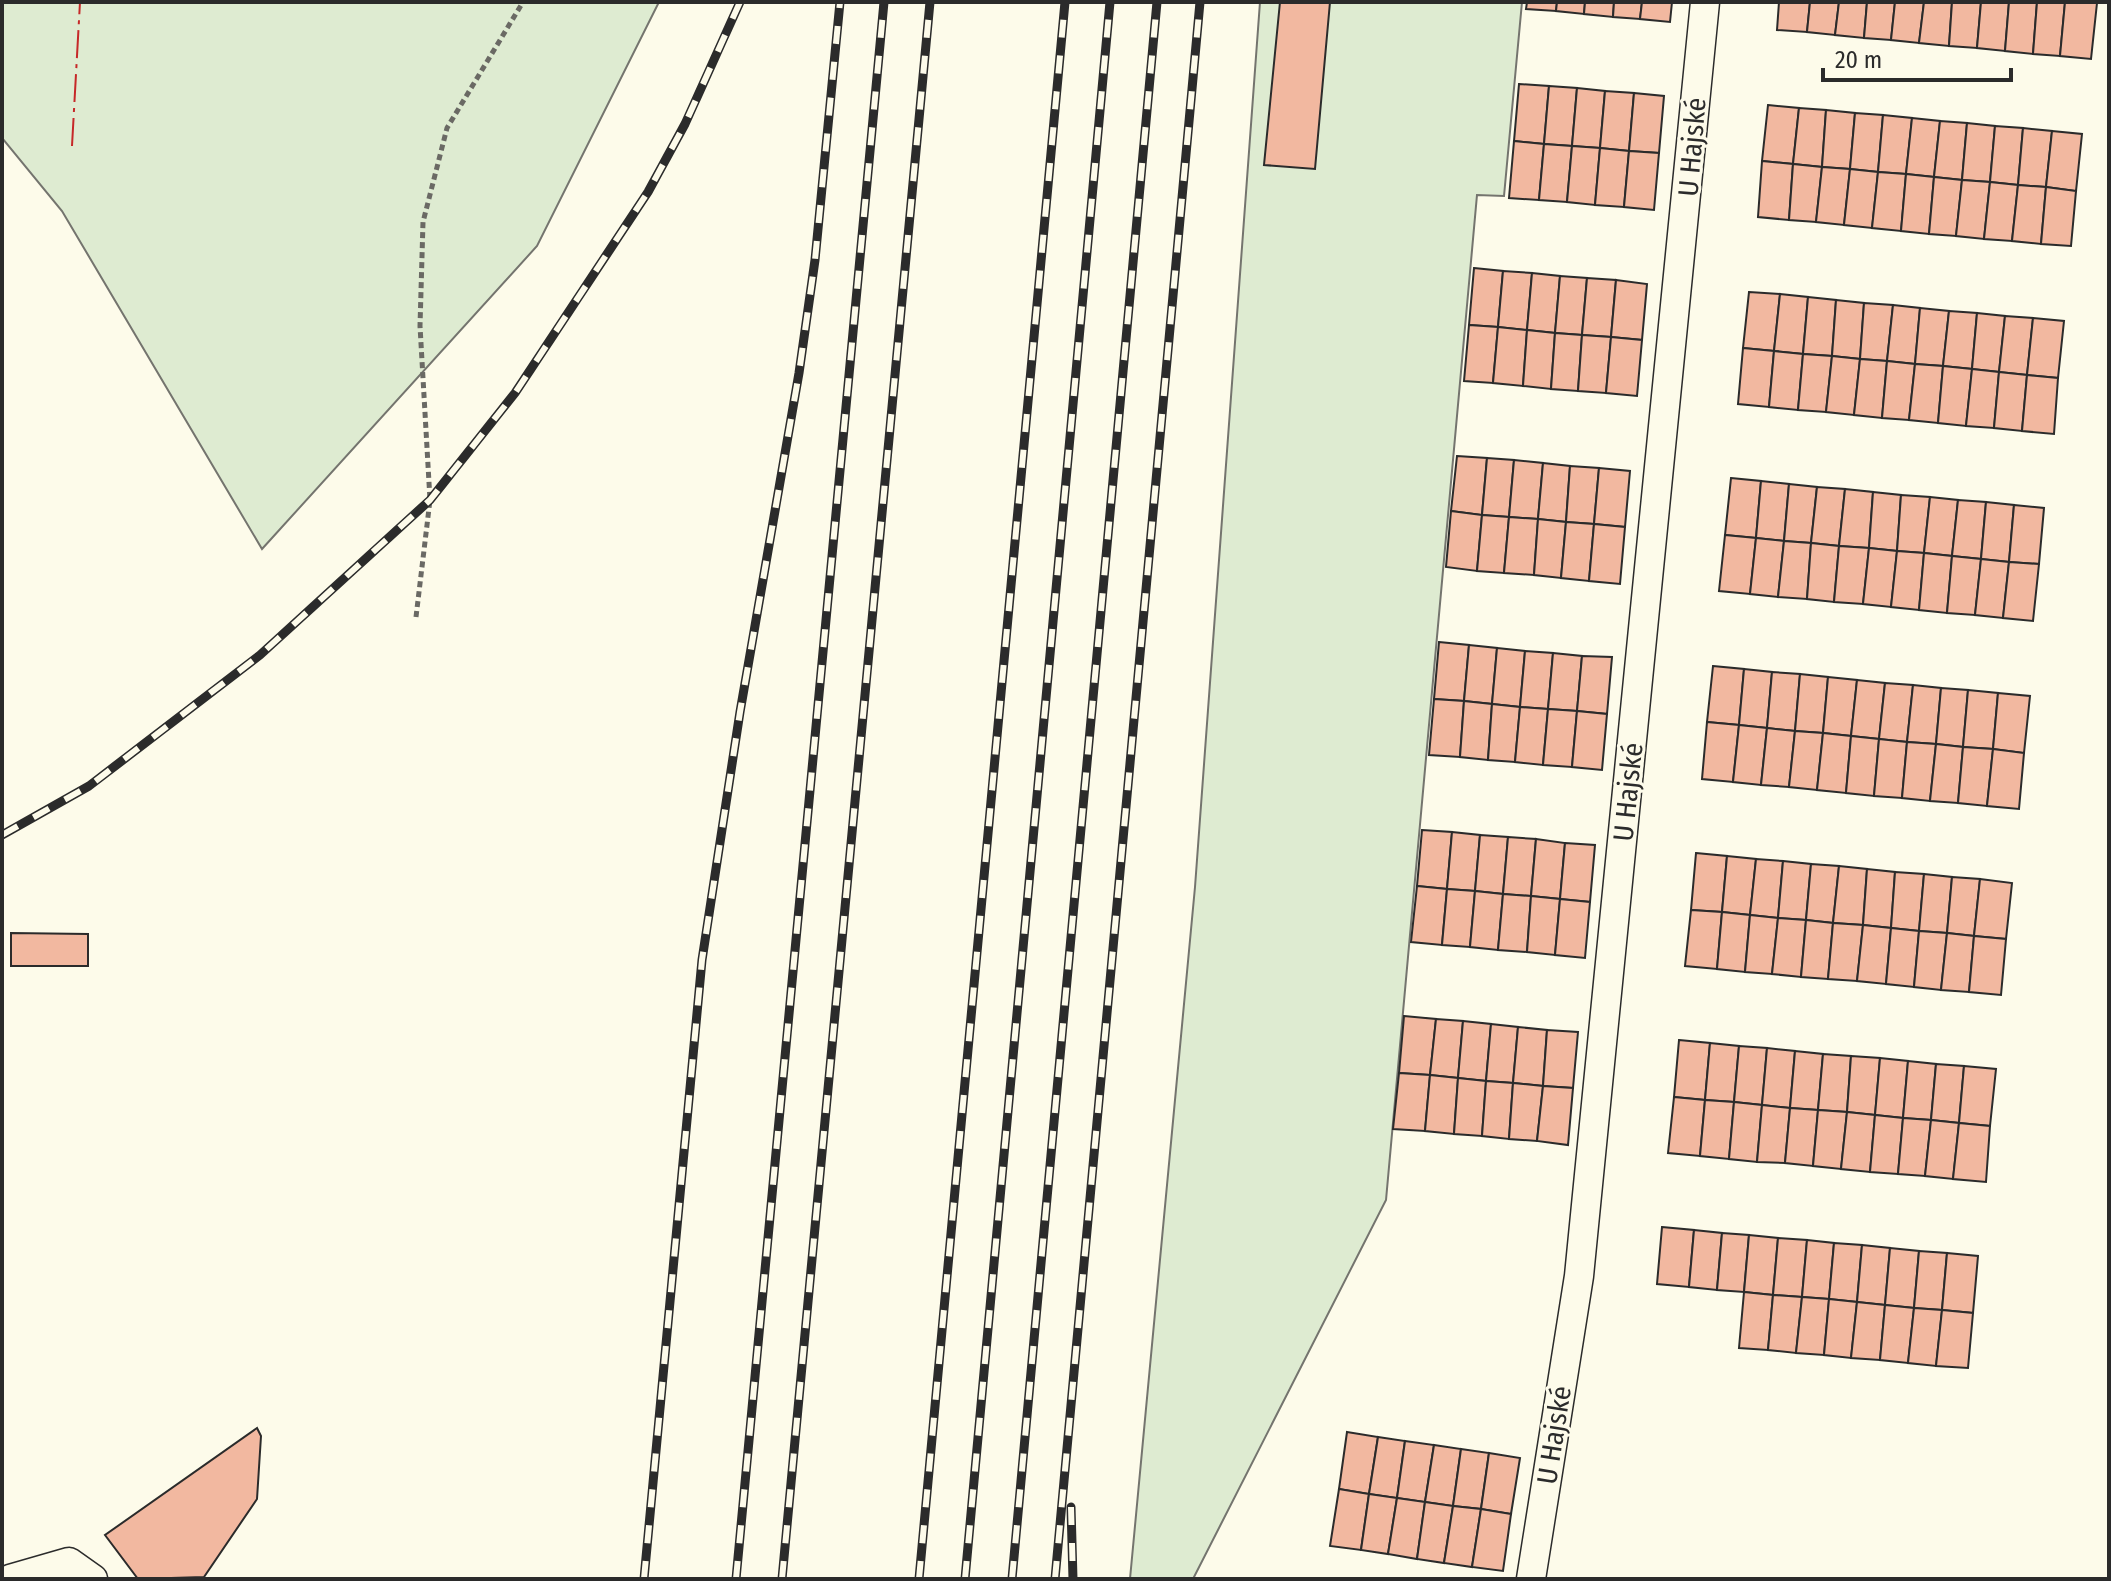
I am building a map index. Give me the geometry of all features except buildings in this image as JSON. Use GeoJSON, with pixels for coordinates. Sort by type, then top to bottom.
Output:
{"type":"FeatureCollection","features":[{"type":"Feature","properties":{"kind":"lane","name":"U Hajské"},"geometry":{"type":"LineString","coordinates":[[1531,1579],[1579,1276],[1705,2]]}},
{"type":"Feature","properties":{"kind":"lane"},"geometry":{"type":"LineString","coordinates":[[10,1579],[69,1562],[93,1579]]}},
{"type":"Feature","properties":{"kind":"path"},"geometry":{"type":"LineString","coordinates":[[416,617],[430,500],[420,326],[423,222],[447,128],[523,2]]}},
{"type":"Feature","properties":{"kind":"green space"},"geometry":{"type":"Polygon","coordinates":[[[2,2],[659,2],[537,246],[262,549],[62,211],[2,138],[2,2]]]}},
{"type":"Feature","properties":{"kind":"green space"},"geometry":{"type":"Polygon","coordinates":[[[1260,2],[1522,2],[1504,196],[1477,195],[1386,1200],[1193,1579],[1130,1579],[1195,887],[1260,2]]]}},
{"type":"Feature","properties":{"kind":"railway"},"geometry":{"type":"LineString","coordinates":[[2,835],[89,786],[260,655],[430,500],[515,393],[648,192],[685,124],[740,2]]}},
{"type":"Feature","properties":{"kind":"railway"},"geometry":{"type":"LineString","coordinates":[[644,1579],[702,960],[740,712],[799,373],[815,260],[840,2]]}},
{"type":"Feature","properties":{"kind":"railway"},"geometry":{"type":"LineString","coordinates":[[736,1579],[884,2]]}},
{"type":"Feature","properties":{"kind":"railway"},"geometry":{"type":"LineString","coordinates":[[782,1579],[930,2]]}},
{"type":"Feature","properties":{"kind":"railway"},"geometry":{"type":"LineString","coordinates":[[919,1579],[1065,2]]}},
{"type":"Feature","properties":{"kind":"railway"},"geometry":{"type":"LineString","coordinates":[[965,1579],[1110,2]]}},
{"type":"Feature","properties":{"kind":"railway"},"geometry":{"type":"LineString","coordinates":[[1012,1579],[1157,2]]}},
{"type":"Feature","properties":{"kind":"railway"},"geometry":{"type":"LineString","coordinates":[[1055,1579],[1200,2]]}},
{"type":"Feature","properties":{"kind":"railway"},"geometry":{"type":"LineString","coordinates":[[1071,1507],[1073,1579]]}},
{"type":"Feature","properties":{"kind":"power"},"geometry":{"type":"LineString","coordinates":[[72,146],[80,2]]}}]}
